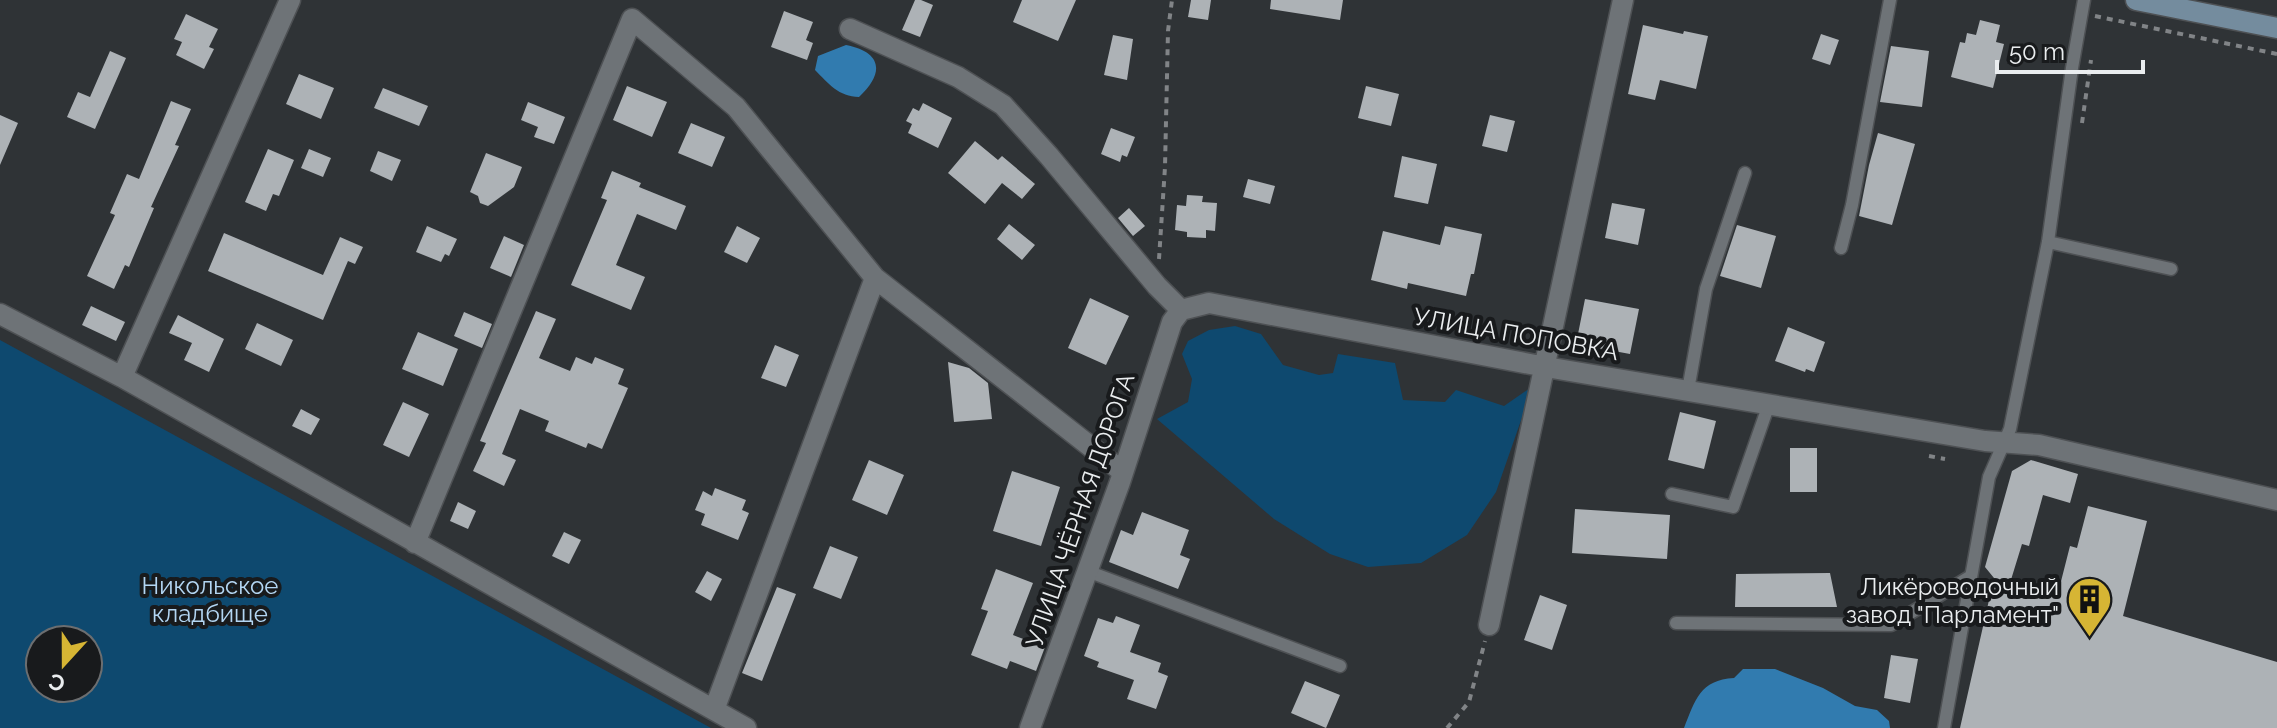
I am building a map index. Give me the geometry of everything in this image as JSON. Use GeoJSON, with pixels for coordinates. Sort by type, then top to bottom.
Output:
{"type":"FeatureCollection","features":[{"type":"Feature","properties":{"kind":"main road"},"geometry":{"type":"LineString","coordinates":[[2136,0],[2277,28]]}},
{"type":"Feature","properties":{"kind":"street"},"geometry":{"type":"LineString","coordinates":[[122,377],[290,0]]}},
{"type":"Feature","properties":{"kind":"street"},"geometry":{"type":"LineString","coordinates":[[1489,625],[1623,0]]}},
{"type":"Feature","properties":{"kind":"street"},"geometry":{"type":"LineString","coordinates":[[415,543],[632,19],[736,107],[875,278],[1123,472]]}},
{"type":"Feature","properties":{"kind":"street"},"geometry":{"type":"LineString","coordinates":[[850,29],[958,77],[1003,105],[1181,310]]}},
{"type":"Feature","properties":{"kind":"street"},"geometry":{"type":"LineString","coordinates":[[714,710],[875,278]]}},
{"type":"Feature","properties":{"kind":"street","name":"УЛИЦА ПОПОВКА"},"geometry":{"type":"LineString","coordinates":[[1181,310],[1209,303],[1546,367],[1985,441],[2039,445],[2277,500]]}},
{"type":"Feature","properties":{"kind":"street","name":"УЛИЦА ЧЁРНАЯ ДОРОГА"},"geometry":{"type":"LineString","coordinates":[[1030,728],[1123,472],[1172,322],[1181,310]]}},
{"type":"Feature","properties":{"kind":"street"},"geometry":{"type":"LineString","coordinates":[[0,314],[122,377],[746,728]]}},
{"type":"Feature","properties":{"kind":"lane"},"geometry":{"type":"LineString","coordinates":[[1841,248],[1890,0]]}},
{"type":"Feature","properties":{"kind":"lane"},"geometry":{"type":"LineString","coordinates":[[1944,728],[1989,477],[2010,429],[2048,242],[2083,6]]}},
{"type":"Feature","properties":{"kind":"lane"},"geometry":{"type":"LineString","coordinates":[[1688,390],[1706,289],[1745,173]]}},
{"type":"Feature","properties":{"kind":"lane"},"geometry":{"type":"LineString","coordinates":[[2048,242],[2171,269]]}},
{"type":"Feature","properties":{"kind":"lane"},"geometry":{"type":"LineString","coordinates":[[1672,494],[1733,507],[1769,404]]}},
{"type":"Feature","properties":{"kind":"lane"},"geometry":{"type":"LineString","coordinates":[[1087,571],[1131,592],[1340,666]]}},
{"type":"Feature","properties":{"kind":"lane"},"geometry":{"type":"LineString","coordinates":[[1676,623],[1891,625],[1971,576]]}},
{"type":"Feature","properties":{"kind":"path"},"geometry":{"type":"LineString","coordinates":[[1157,286],[1172,0]]}},
{"type":"Feature","properties":{"kind":"path"},"geometry":{"type":"LineString","coordinates":[[2083,6],[2277,54]]}},
{"type":"Feature","properties":{"kind":"path"},"geometry":{"type":"LineString","coordinates":[[1929,456],[1945,459]]}},
{"type":"Feature","properties":{"kind":"path"},"geometry":{"type":"LineString","coordinates":[[1447,728],[1469,702],[1489,625]]}},
{"type":"Feature","properties":{"kind":"green space"},"geometry":{"type":"Polygon","coordinates":[[[1235,326],[1261,334],[1283,365],[1319,375],[1333,373],[1338,354],[1395,363],[1403,400],[1445,402],[1456,390],[1504,406],[1533,386],[1496,492],[1467,535],[1421,563],[1368,567],[1330,554],[1274,519],[1157,419],[1188,402],[1192,379],[1182,354],[1188,341],[1209,330],[1235,326]]]}},
{"type":"Feature","properties":{"kind":"green space","name":"Никольское кладбище"},"geometry":{"type":"Polygon","coordinates":[[[0,340],[711,728],[0,728],[0,340]]]}},
{"type":"Feature","properties":{"kind":"shaded area"},"geometry":{"type":"Polygon","coordinates":[[[846,45],[867,53],[876,65],[873,80],[859,97],[840,92],[815,70],[818,56],[846,45]]]}},
{"type":"Feature","properties":{"kind":"shaded area"},"geometry":{"type":"Polygon","coordinates":[[[1743,669],[1775,669],[1823,688],[1855,706],[1877,710],[1889,721],[1890,728],[1684,728],[1696,700],[1706,687],[1734,678],[1743,669]]]}},
{"type":"Feature","properties":{"kind":"building"},"geometry":{"type":"Polygon","coordinates":[[[915,0],[933,5],[920,37],[902,30],[915,0]]]}},
{"type":"Feature","properties":{"kind":"building"},"geometry":{"type":"Polygon","coordinates":[[[1022,0],[1076,0],[1058,41],[1013,22],[1022,0]]]}},
{"type":"Feature","properties":{"kind":"building"},"geometry":{"type":"Polygon","coordinates":[[[1191,0],[1211,0],[1208,20],[1188,17],[1191,0]]]}},
{"type":"Feature","properties":{"kind":"building"},"geometry":{"type":"Polygon","coordinates":[[[1271,0],[1343,0],[1340,20],[1270,9],[1271,0]]]}},
{"type":"Feature","properties":{"kind":"building"},"geometry":{"type":"Polygon","coordinates":[[[784,11],[813,22],[806,40],[813,43],[807,60],[771,47],[784,11]]]}},
{"type":"Feature","properties":{"kind":"building"},"geometry":{"type":"Polygon","coordinates":[[[186,14],[218,29],[209,47],[214,49],[204,69],[176,55],[182,42],[174,39],[186,14]]]}},
{"type":"Feature","properties":{"kind":"building"},"geometry":{"type":"Polygon","coordinates":[[[1980,20],[2000,25],[1996,42],[2004,44],[1993,88],[1951,77],[1960,42],[1965,43],[1967,33],[1976,35],[1980,20]]]}},
{"type":"Feature","properties":{"kind":"building"},"geometry":{"type":"Polygon","coordinates":[[[1643,25],[1708,36],[1696,89],[1660,80],[1655,100],[1628,94],[1643,25]]]}},
{"type":"Feature","properties":{"kind":"building"},"geometry":{"type":"Polygon","coordinates":[[[1821,34],[1839,40],[1830,65],[1812,59],[1821,34]]]}},
{"type":"Feature","properties":{"kind":"building"},"geometry":{"type":"Polygon","coordinates":[[[1113,35],[1133,39],[1127,80],[1104,75],[1113,35]]]}},
{"type":"Feature","properties":{"kind":"building"},"geometry":{"type":"Polygon","coordinates":[[[1891,46],[1929,51],[1922,107],[1880,102],[1891,46]]]}},
{"type":"Feature","properties":{"kind":"building"},"geometry":{"type":"Polygon","coordinates":[[[110,51],[126,58],[95,129],[67,117],[78,92],[90,97],[110,51]]]}},
{"type":"Feature","properties":{"kind":"building"},"geometry":{"type":"Polygon","coordinates":[[[299,74],[334,88],[321,119],[286,104],[299,74]]]}},
{"type":"Feature","properties":{"kind":"building"},"geometry":{"type":"Polygon","coordinates":[[[627,86],[667,102],[652,137],[613,120],[627,86]]]}},
{"type":"Feature","properties":{"kind":"building"},"geometry":{"type":"Polygon","coordinates":[[[1366,86],[1399,94],[1391,126],[1358,118],[1366,86]]]}},
{"type":"Feature","properties":{"kind":"building"},"geometry":{"type":"Polygon","coordinates":[[[383,88],[428,106],[419,126],[374,108],[383,88]]]}},
{"type":"Feature","properties":{"kind":"building"},"geometry":{"type":"Polygon","coordinates":[[[171,101],[191,109],[129,267],[125,265],[114,289],[87,276],[115,215],[110,213],[127,174],[139,179],[171,101]]]}},
{"type":"Feature","properties":{"kind":"building"},"geometry":{"type":"Polygon","coordinates":[[[528,102],[565,117],[554,144],[534,137],[538,127],[521,120],[528,102]]]}},
{"type":"Feature","properties":{"kind":"building"},"geometry":{"type":"Polygon","coordinates":[[[923,103],[952,118],[938,148],[908,133],[912,124],[906,121],[913,108],[919,111],[923,103]]]}},
{"type":"Feature","properties":{"kind":"building"},"geometry":{"type":"Polygon","coordinates":[[[0,115],[18,123],[0,165],[0,115]]]}},
{"type":"Feature","properties":{"kind":"building"},"geometry":{"type":"Polygon","coordinates":[[[1490,115],[1515,121],[1507,152],[1482,146],[1490,115]]]}},
{"type":"Feature","properties":{"kind":"building"},"geometry":{"type":"Polygon","coordinates":[[[691,123],[725,137],[712,167],[678,153],[691,123]]]}},
{"type":"Feature","properties":{"kind":"building"},"geometry":{"type":"Polygon","coordinates":[[[1111,128],[1135,137],[1127,157],[1122,155],[1120,162],[1101,154],[1111,128]]]}},
{"type":"Feature","properties":{"kind":"building"},"geometry":{"type":"Polygon","coordinates":[[[1878,133],[1915,144],[1892,225],[1859,216],[1878,133]]]}},
{"type":"Feature","properties":{"kind":"building"},"geometry":{"type":"Polygon","coordinates":[[[975,141],[998,160],[1002,156],[1035,184],[1022,199],[1002,183],[985,204],[948,173],[975,141]]]}},
{"type":"Feature","properties":{"kind":"building"},"geometry":{"type":"Polygon","coordinates":[[[268,149],[294,160],[279,196],[273,194],[266,211],[245,202],[268,149]]]}},
{"type":"Feature","properties":{"kind":"building"},"geometry":{"type":"Polygon","coordinates":[[[309,149],[331,158],[323,177],[301,168],[309,149]]]}},
{"type":"Feature","properties":{"kind":"building"},"geometry":{"type":"Polygon","coordinates":[[[378,151],[401,160],[392,181],[370,171],[378,151]]]}},
{"type":"Feature","properties":{"kind":"building"},"geometry":{"type":"Polygon","coordinates":[[[486,153],[522,167],[514,187],[488,206],[480,203],[478,196],[470,192],[486,153]]]}},
{"type":"Feature","properties":{"kind":"building"},"geometry":{"type":"Polygon","coordinates":[[[1402,156],[1437,164],[1428,204],[1394,197],[1402,156]]]}},
{"type":"Feature","properties":{"kind":"building"},"geometry":{"type":"Polygon","coordinates":[[[612,171],[641,183],[639,187],[686,206],[676,230],[637,214],[616,265],[645,277],[631,310],[571,285],[607,200],[601,198],[612,171]]]}},
{"type":"Feature","properties":{"kind":"building"},"geometry":{"type":"Polygon","coordinates":[[[1248,179],[1275,186],[1270,204],[1243,197],[1248,179]]]}},
{"type":"Feature","properties":{"kind":"building"},"geometry":{"type":"Polygon","coordinates":[[[1187,195],[1203,196],[1202,202],[1217,203],[1215,231],[1206,230],[1206,238],[1187,237],[1187,232],[1175,230],[1177,205],[1186,206],[1187,195]]]}},
{"type":"Feature","properties":{"kind":"building"},"geometry":{"type":"Polygon","coordinates":[[[1612,203],[1645,209],[1638,245],[1605,238],[1612,203]]]}},
{"type":"Feature","properties":{"kind":"building"},"geometry":{"type":"Polygon","coordinates":[[[1129,208],[1145,226],[1133,236],[1118,218],[1129,208]]]}},
{"type":"Feature","properties":{"kind":"building"},"geometry":{"type":"Polygon","coordinates":[[[1009,224],[1035,245],[1022,260],[997,239],[1009,224]]]}},
{"type":"Feature","properties":{"kind":"building"},"geometry":{"type":"Polygon","coordinates":[[[1737,225],[1776,236],[1761,288],[1720,276],[1737,225]]]}},
{"type":"Feature","properties":{"kind":"building"},"geometry":{"type":"Polygon","coordinates":[[[427,226],[457,239],[449,256],[445,254],[441,262],[416,252],[427,226]]]}},
{"type":"Feature","properties":{"kind":"building"},"geometry":{"type":"Polygon","coordinates":[[[737,226],[760,238],[747,263],[724,252],[737,226]]]}},
{"type":"Feature","properties":{"kind":"building"},"geometry":{"type":"Polygon","coordinates":[[[1445,226],[1482,234],[1466,296],[1408,283],[1407,289],[1371,280],[1383,231],[1440,245],[1445,226]]]}},
{"type":"Feature","properties":{"kind":"building"},"geometry":{"type":"Polygon","coordinates":[[[224,233],[323,275],[340,237],[363,247],[355,264],[348,261],[323,320],[208,271],[224,233]]]}},
{"type":"Feature","properties":{"kind":"building"},"geometry":{"type":"Polygon","coordinates":[[[504,236],[524,245],[511,277],[490,268],[504,236]]]}},
{"type":"Feature","properties":{"kind":"building"},"geometry":{"type":"Polygon","coordinates":[[[1090,298],[1129,316],[1106,365],[1068,348],[1090,298]]]}},
{"type":"Feature","properties":{"kind":"building"},"geometry":{"type":"Polygon","coordinates":[[[1585,299],[1639,309],[1630,354],[1576,344],[1585,299]]]}},
{"type":"Feature","properties":{"kind":"building"},"geometry":{"type":"Polygon","coordinates":[[[91,306],[125,322],[116,341],[82,325],[91,306]]]}},
{"type":"Feature","properties":{"kind":"building"},"geometry":{"type":"Polygon","coordinates":[[[536,311],[556,319],[539,358],[570,371],[576,357],[592,364],[595,357],[624,369],[618,384],[628,388],[602,449],[588,443],[586,448],[545,431],[549,421],[520,409],[502,454],[516,460],[504,486],[473,471],[486,443],[480,441],[536,311]]]}},
{"type":"Feature","properties":{"kind":"building"},"geometry":{"type":"Polygon","coordinates":[[[464,312],[492,324],[482,348],[454,336],[464,312]]]}},
{"type":"Feature","properties":{"kind":"building"},"geometry":{"type":"Polygon","coordinates":[[[178,315],[224,339],[209,372],[184,360],[192,343],[169,333],[178,315]]]}},
{"type":"Feature","properties":{"kind":"building"},"geometry":{"type":"Polygon","coordinates":[[[257,323],[293,340],[281,366],[245,349],[257,323]]]}},
{"type":"Feature","properties":{"kind":"building"},"geometry":{"type":"Polygon","coordinates":[[[1788,327],[1825,342],[1814,372],[1806,369],[1805,372],[1775,361],[1788,327]]]}},
{"type":"Feature","properties":{"kind":"building"},"geometry":{"type":"Polygon","coordinates":[[[418,332],[458,349],[443,386],[402,369],[418,332]]]}},
{"type":"Feature","properties":{"kind":"building"},"geometry":{"type":"Polygon","coordinates":[[[775,345],[799,355],[786,387],[761,378],[775,345]]]}},
{"type":"Feature","properties":{"kind":"building"},"geometry":{"type":"Polygon","coordinates":[[[948,362],[969,368],[988,383],[992,419],[954,422],[948,362]]]}},
{"type":"Feature","properties":{"kind":"building"},"geometry":{"type":"Polygon","coordinates":[[[403,402],[429,414],[409,457],[383,445],[403,402]]]}},
{"type":"Feature","properties":{"kind":"building"},"geometry":{"type":"Polygon","coordinates":[[[301,409],[320,419],[311,435],[292,426],[301,409]]]}},
{"type":"Feature","properties":{"kind":"building"},"geometry":{"type":"Polygon","coordinates":[[[1680,412],[1716,421],[1704,469],[1668,460],[1680,412]]]}},
{"type":"Feature","properties":{"kind":"building"},"geometry":{"type":"Polygon","coordinates":[[[1790,448],[1817,448],[1817,492],[1790,492],[1790,448]]]}},
{"type":"Feature","properties":{"kind":"building"},"geometry":{"type":"Polygon","coordinates":[[[869,460],[904,475],[887,515],[852,500],[869,460]]]}},
{"type":"Feature","properties":{"kind":"building","name":"Ликёроводочный завод \"Парламент\""},"geometry":{"type":"Polygon","coordinates":[[[2031,460],[2078,474],[2070,503],[2043,495],[2029,546],[2022,544],[2010,583],[2057,597],[2070,546],[2077,548],[2088,506],[2147,521],[2123,616],[2277,662],[2277,728],[1960,728],[1994,578],[1985,567],[2012,471],[2031,460]]]}},
{"type":"Feature","properties":{"kind":"building"},"geometry":{"type":"Polygon","coordinates":[[[1012,471],[1060,487],[1041,546],[993,531],[1012,471]]]}},
{"type":"Feature","properties":{"kind":"building"},"geometry":{"type":"Polygon","coordinates":[[[715,488],[746,500],[742,510],[749,513],[738,540],[701,525],[705,514],[695,510],[703,491],[712,496],[715,488]]]}},
{"type":"Feature","properties":{"kind":"building"},"geometry":{"type":"Polygon","coordinates":[[[458,502],[476,511],[468,529],[450,521],[458,502]]]}},
{"type":"Feature","properties":{"kind":"building"},"geometry":{"type":"Polygon","coordinates":[[[1575,509],[1670,515],[1667,559],[1572,553],[1575,509]]]}},
{"type":"Feature","properties":{"kind":"building"},"geometry":{"type":"Polygon","coordinates":[[[1142,512],[1189,530],[1180,555],[1190,559],[1178,589],[1109,562],[1121,530],[1133,535],[1142,512]]]}},
{"type":"Feature","properties":{"kind":"building"},"geometry":{"type":"Polygon","coordinates":[[[564,532],[581,540],[569,564],[552,556],[564,532]]]}},
{"type":"Feature","properties":{"kind":"building"},"geometry":{"type":"Polygon","coordinates":[[[830,546],[858,557],[841,599],[813,588],[830,546]]]}},
{"type":"Feature","properties":{"kind":"building"},"geometry":{"type":"Polygon","coordinates":[[[996,569],[1033,583],[1013,635],[1045,647],[1036,671],[1010,661],[1007,669],[971,655],[988,611],[981,609],[996,569]]]}},
{"type":"Feature","properties":{"kind":"building"},"geometry":{"type":"Polygon","coordinates":[[[707,571],[722,579],[711,601],[695,592],[707,571]]]}},
{"type":"Feature","properties":{"kind":"building"},"geometry":{"type":"Polygon","coordinates":[[[1830,573],[1837,607],[1735,607],[1736,574],[1830,573]]]}},
{"type":"Feature","properties":{"kind":"building"},"geometry":{"type":"Polygon","coordinates":[[[777,587],[796,594],[762,681],[742,673],[777,587]]]}},
{"type":"Feature","properties":{"kind":"building"},"geometry":{"type":"Polygon","coordinates":[[[1540,595],[1567,605],[1552,650],[1524,640],[1540,595]]]}},
{"type":"Feature","properties":{"kind":"building"},"geometry":{"type":"Polygon","coordinates":[[[1116,616],[1140,625],[1130,652],[1161,663],[1158,672],[1168,676],[1156,709],[1127,699],[1134,680],[1097,667],[1099,662],[1084,656],[1098,618],[1113,623],[1116,616]]]}},
{"type":"Feature","properties":{"kind":"building"},"geometry":{"type":"Polygon","coordinates":[[[1891,655],[1918,659],[1910,703],[1884,698],[1891,655]]]}},
{"type":"Feature","properties":{"kind":"building"},"geometry":{"type":"Polygon","coordinates":[[[1305,681],[1340,695],[1326,728],[1291,713],[1305,681]]]}},
{"type":"Feature","properties":{"kind":"place","name":"Ликёроводочный завод \"Парламент\""},"geometry":{"type":"Point","coordinates":[2090,639]}}]}
